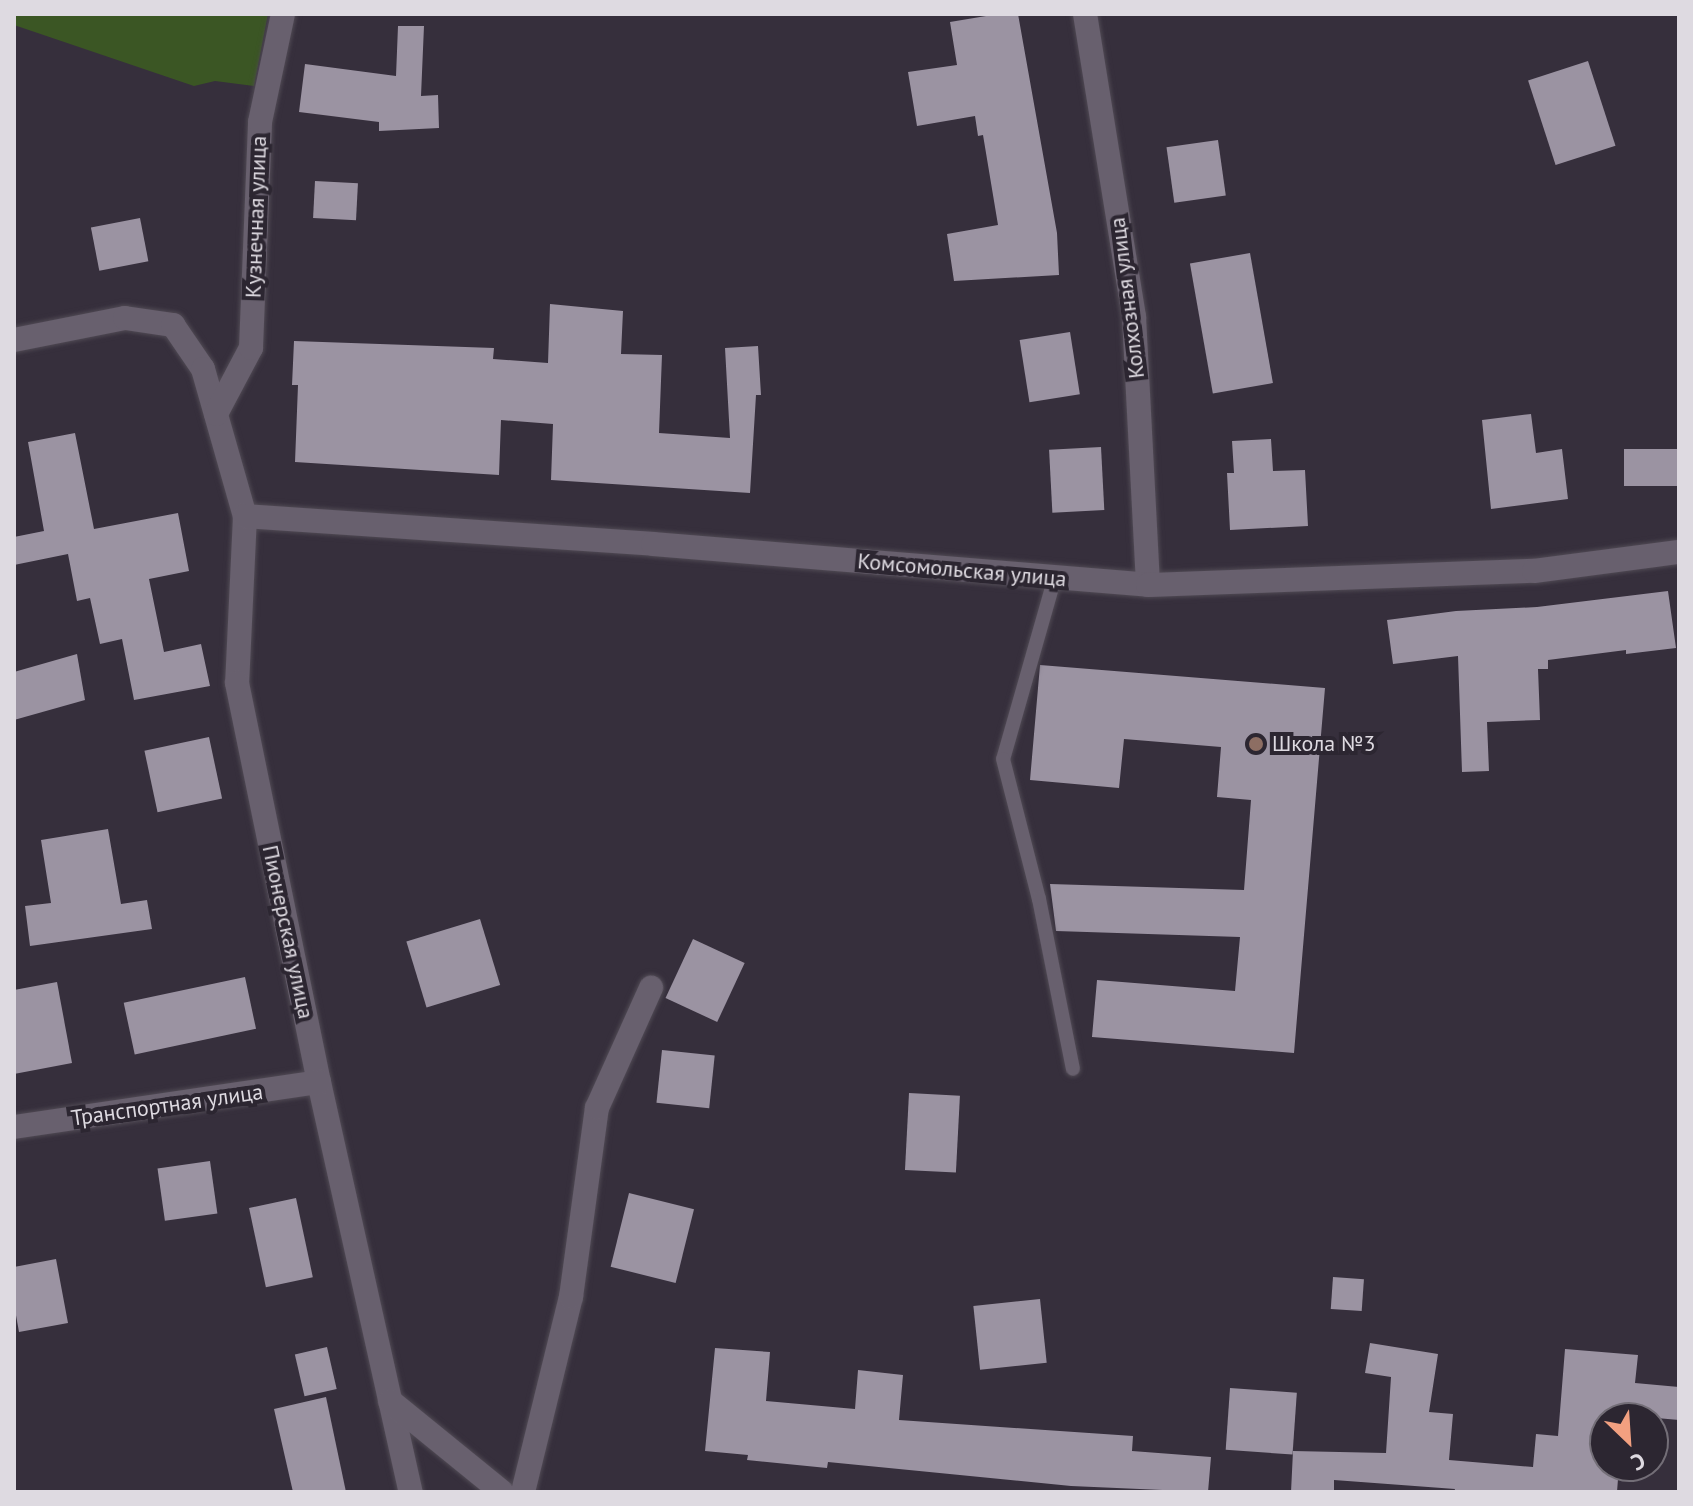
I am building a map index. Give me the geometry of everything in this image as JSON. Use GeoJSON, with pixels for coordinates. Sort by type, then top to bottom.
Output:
{"type":"FeatureCollection","features":[{"type":"Feature","properties":{"kind":"street","name":"Кузнечная улица"},"geometry":{"type":"LineString","coordinates":[[216,414],[251,348],[260,122],[283,14]]}},
{"type":"Feature","properties":{"kind":"street","name":"Колхозная улица"},"geometry":{"type":"LineString","coordinates":[[1085,14],[1134,317],[1148,585]]}},
{"type":"Feature","properties":{"kind":"street","name":"Пионерская улица"},"geometry":{"type":"LineString","coordinates":[[14,340],[125,318],[173,325],[203,369],[245,516],[237,683],[319,1082],[411,1492]]}},
{"type":"Feature","properties":{"kind":"street","name":"Комсомольская улица"},"geometry":{"type":"LineString","coordinates":[[245,516],[1148,585],[1534,571],[1679,552]]}},
{"type":"Feature","properties":{"kind":"street"},"geometry":{"type":"LineString","coordinates":[[523,1492],[571,1297],[597,1108],[651,988]]}},
{"type":"Feature","properties":{"kind":"street","name":"Транспортная улица"},"geometry":{"type":"LineString","coordinates":[[14,1127],[319,1082]]}},
{"type":"Feature","properties":{"kind":"street"},"geometry":{"type":"LineString","coordinates":[[390,1401],[502,1492]]}},
{"type":"Feature","properties":{"kind":"lane"},"geometry":{"type":"LineString","coordinates":[[1055,577],[1003,759],[1039,899],[1073,1069]]}},
{"type":"Feature","properties":{"kind":"green space"},"geometry":{"type":"Polygon","coordinates":[[[14,14],[268,14],[254,86],[215,81],[194,86],[14,25],[14,14]]]}},
{"type":"Feature","properties":{"kind":"building"},"geometry":{"type":"Polygon","coordinates":[[[1018,14],[1057,233],[1059,275],[954,281],[947,234],[998,225],[983,135],[978,136],[975,116],[917,126],[908,72],[957,65],[950,22],[1018,14]]]}},
{"type":"Feature","properties":{"kind":"building"},"geometry":{"type":"Polygon","coordinates":[[[398,26],[424,26],[421,96],[438,95],[439,128],[379,131],[379,122],[299,112],[305,64],[396,76],[398,26]]]}},
{"type":"Feature","properties":{"kind":"building"},"geometry":{"type":"Polygon","coordinates":[[[1588,61],[1616,146],[1556,165],[1528,80],[1588,61]]]}},
{"type":"Feature","properties":{"kind":"building"},"geometry":{"type":"Polygon","coordinates":[[[1218,140],[1226,195],[1174,203],[1167,147],[1218,140]]]}},
{"type":"Feature","properties":{"kind":"building"},"geometry":{"type":"Polygon","coordinates":[[[315,181],[358,183],[356,220],[313,218],[315,181]]]}},
{"type":"Feature","properties":{"kind":"building"},"geometry":{"type":"Polygon","coordinates":[[[140,218],[148,261],[99,271],[91,228],[140,218]]]}},
{"type":"Feature","properties":{"kind":"building"},"geometry":{"type":"Polygon","coordinates":[[[1250,253],[1273,383],[1213,394],[1190,264],[1250,253]]]}},
{"type":"Feature","properties":{"kind":"building"},"geometry":{"type":"Polygon","coordinates":[[[550,304],[623,311],[621,354],[662,355],[659,433],[730,438],[725,348],[758,346],[761,395],[756,395],[750,493],[551,480],[553,424],[501,420],[499,475],[295,462],[298,385],[292,385],[294,341],[494,348],[493,359],[548,363],[550,304]]]}},
{"type":"Feature","properties":{"kind":"building"},"geometry":{"type":"Polygon","coordinates":[[[1070,332],[1080,394],[1029,402],[1020,340],[1070,332]]]}},
{"type":"Feature","properties":{"kind":"building"},"geometry":{"type":"Polygon","coordinates":[[[1531,414],[1536,453],[1562,449],[1568,499],[1491,509],[1482,420],[1531,414]]]}},
{"type":"Feature","properties":{"kind":"building"},"geometry":{"type":"Polygon","coordinates":[[[75,433],[94,529],[178,513],[189,571],[149,579],[164,652],[201,644],[210,686],[134,700],[122,639],[100,644],[90,598],[77,601],[68,554],[14,565],[14,537],[44,531],[28,442],[75,433]]]}},
{"type":"Feature","properties":{"kind":"building"},"geometry":{"type":"Polygon","coordinates":[[[1271,439],[1273,471],[1305,470],[1308,526],[1230,530],[1227,473],[1234,473],[1232,441],[1271,439]]]}},
{"type":"Feature","properties":{"kind":"building"},"geometry":{"type":"Polygon","coordinates":[[[1101,447],[1104,510],[1052,513],[1049,450],[1101,447]]]}},
{"type":"Feature","properties":{"kind":"building"},"geometry":{"type":"Polygon","coordinates":[[[1624,449],[1679,449],[1679,486],[1624,486],[1624,449]]]}},
{"type":"Feature","properties":{"kind":"building"},"geometry":{"type":"Polygon","coordinates":[[[1668,591],[1676,648],[1626,654],[1626,650],[1548,660],[1548,669],[1538,669],[1540,720],[1487,722],[1489,771],[1462,772],[1458,656],[1393,664],[1387,620],[1456,611],[1537,607],[1668,591]]]}},
{"type":"Feature","properties":{"kind":"building"},"geometry":{"type":"Polygon","coordinates":[[[77,654],[85,700],[14,720],[14,672],[77,654]]]}},
{"type":"Feature","properties":{"kind":"building"},"geometry":{"type":"Polygon","coordinates":[[[1040,665],[1325,688],[1294,1053],[1092,1037],[1097,980],[1235,991],[1240,937],[1056,931],[1050,884],[1244,890],[1251,800],[1217,797],[1221,747],[1124,739],[1119,788],[1030,780],[1040,665]]]}},
{"type":"Feature","properties":{"kind":"building"},"geometry":{"type":"Polygon","coordinates":[[[209,737],[222,799],[158,812],[144,751],[209,737]]]}},
{"type":"Feature","properties":{"kind":"building"},"geometry":{"type":"Polygon","coordinates":[[[108,829],[121,904],[147,900],[152,929],[30,946],[25,906],[51,903],[41,840],[108,829]]]}},
{"type":"Feature","properties":{"kind":"building"},"geometry":{"type":"Polygon","coordinates":[[[480,919],[500,985],[427,1007],[406,942],[480,919]]]}},
{"type":"Feature","properties":{"kind":"building"},"geometry":{"type":"Polygon","coordinates":[[[693,939],[745,963],[717,1022],[666,998],[693,939]]]}},
{"type":"Feature","properties":{"kind":"building"},"geometry":{"type":"Polygon","coordinates":[[[245,977],[256,1029],[135,1055],[124,1003],[245,977]]]}},
{"type":"Feature","properties":{"kind":"building"},"geometry":{"type":"Polygon","coordinates":[[[57,982],[72,1063],[14,1074],[14,990],[57,982]]]}},
{"type":"Feature","properties":{"kind":"building"},"geometry":{"type":"Polygon","coordinates":[[[662,1050],[715,1056],[709,1108],[656,1103],[662,1050]]]}},
{"type":"Feature","properties":{"kind":"building"},"geometry":{"type":"Polygon","coordinates":[[[909,1093],[960,1096],[956,1173],[905,1170],[909,1093]]]}},
{"type":"Feature","properties":{"kind":"building"},"geometry":{"type":"Polygon","coordinates":[[[210,1161],[217,1213],[165,1221],[158,1168],[210,1161]]]}},
{"type":"Feature","properties":{"kind":"building"},"geometry":{"type":"Polygon","coordinates":[[[629,1193],[694,1209],[676,1283],[611,1267],[629,1193]]]}},
{"type":"Feature","properties":{"kind":"building"},"geometry":{"type":"Polygon","coordinates":[[[296,1198],[313,1277],[266,1287],[249,1208],[296,1198]]]}},
{"type":"Feature","properties":{"kind":"building"},"geometry":{"type":"Polygon","coordinates":[[[56,1259],[68,1323],[19,1332],[14,1304],[14,1267],[56,1259]]]}},
{"type":"Feature","properties":{"kind":"building"},"geometry":{"type":"Polygon","coordinates":[[[1333,1277],[1364,1279],[1362,1311],[1331,1309],[1333,1277]]]}},
{"type":"Feature","properties":{"kind":"building"},"geometry":{"type":"Polygon","coordinates":[[[1040,1299],[1047,1363],[980,1370],[973,1306],[1040,1299]]]}},
{"type":"Feature","properties":{"kind":"building"},"geometry":{"type":"Polygon","coordinates":[[[1370,1343],[1438,1354],[1429,1412],[1453,1414],[1449,1460],[1533,1467],[1536,1434],[1558,1436],[1565,1349],[1638,1355],[1635,1383],[1679,1387],[1679,1420],[1669,1419],[1669,1402],[1589,1402],[1589,1482],[1618,1482],[1617,1492],[1454,1492],[1455,1489],[1334,1480],[1334,1492],[1291,1492],[1293,1451],[1386,1453],[1391,1377],[1365,1373],[1370,1343]]]}},
{"type":"Feature","properties":{"kind":"building"},"geometry":{"type":"Polygon","coordinates":[[[327,1347],[337,1389],[305,1396],[295,1354],[327,1347]]]}},
{"type":"Feature","properties":{"kind":"building"},"geometry":{"type":"Polygon","coordinates":[[[715,1348],[770,1352],[766,1401],[855,1409],[858,1370],[903,1375],[899,1420],[1133,1436],[1132,1451],[1211,1457],[1208,1492],[1071,1486],[828,1462],[827,1468],[747,1460],[748,1455],[705,1451],[715,1348]]]}},
{"type":"Feature","properties":{"kind":"building"},"geometry":{"type":"Polygon","coordinates":[[[1230,1388],[1297,1393],[1293,1455],[1226,1450],[1230,1388]]]}},
{"type":"Feature","properties":{"kind":"building"},"geometry":{"type":"Polygon","coordinates":[[[326,1397],[346,1492],[293,1492],[274,1409],[326,1397]]]}},
{"type":"Feature","properties":{"kind":"place","name":"Школа №3"},"geometry":{"type":"Point","coordinates":[1256,744]}}]}
